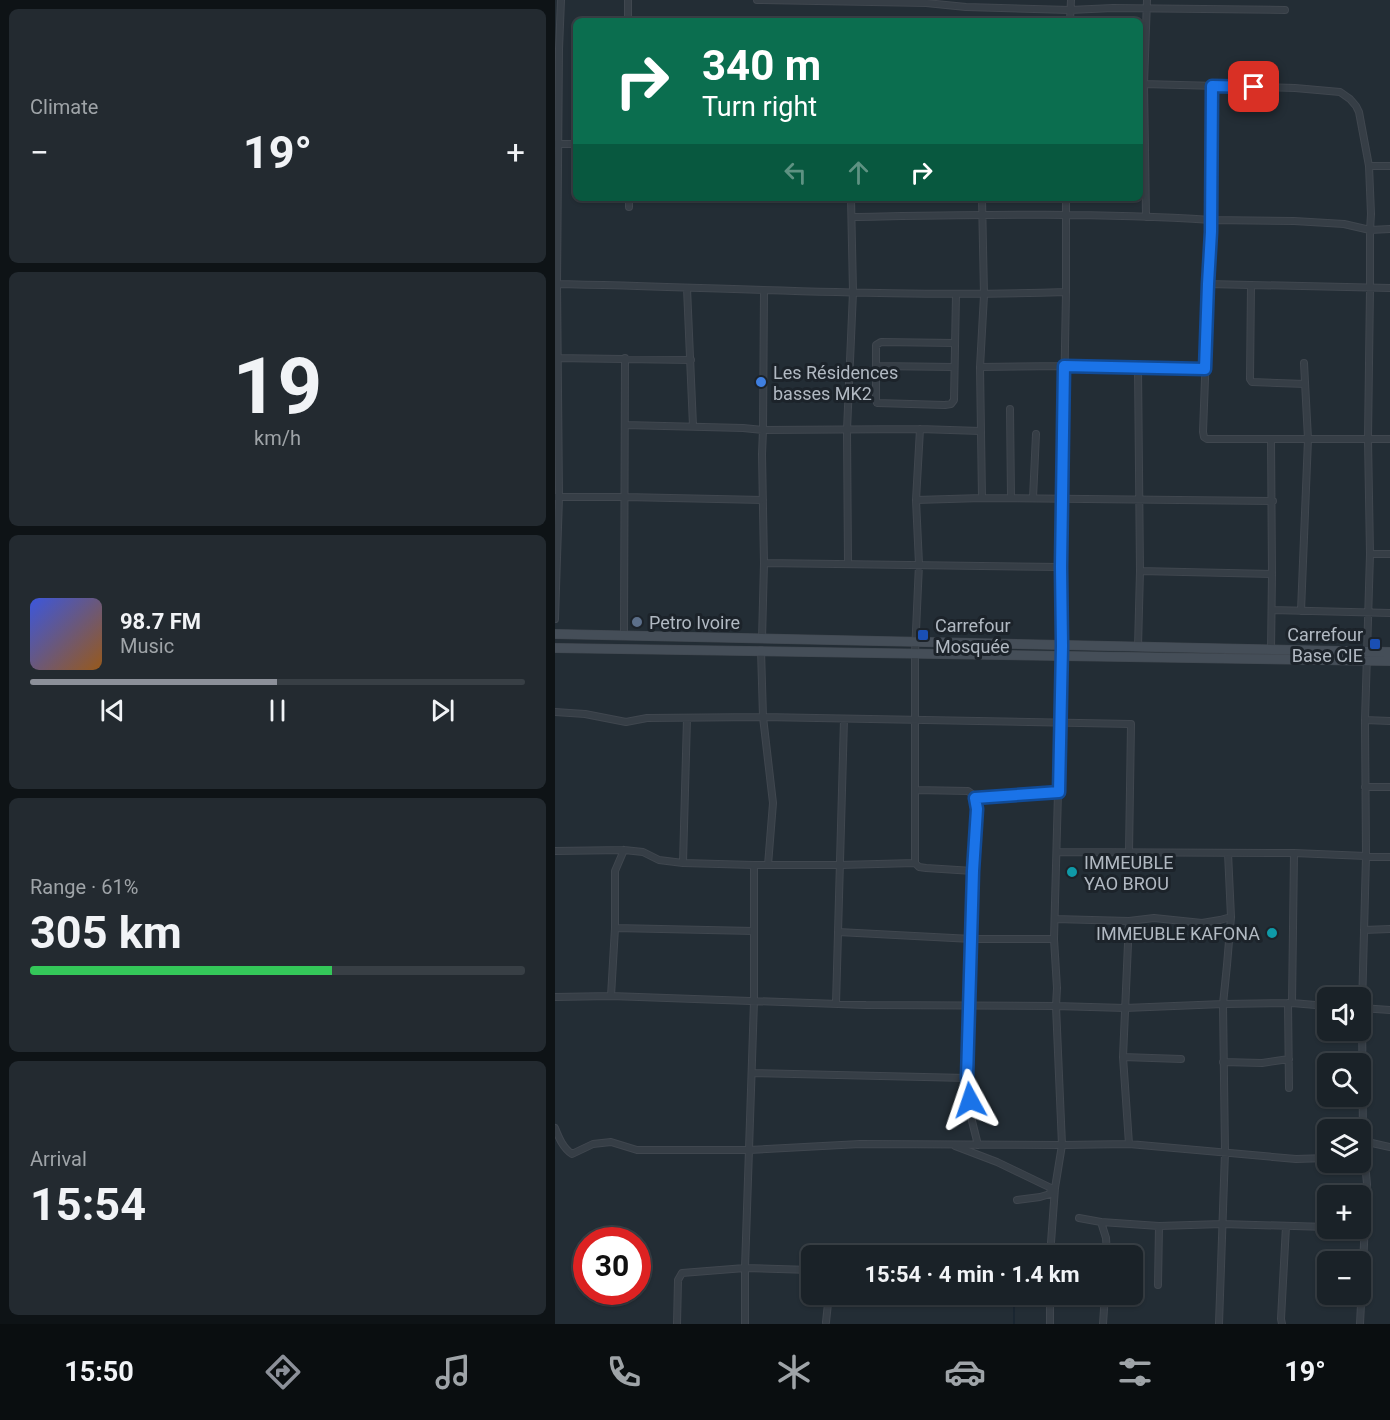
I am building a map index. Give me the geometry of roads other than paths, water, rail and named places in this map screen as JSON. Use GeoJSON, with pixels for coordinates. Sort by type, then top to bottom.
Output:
{"type":"FeatureCollection","features":[{"type":"Feature","properties":{"kind":"main road"},"geometry":{"type":"LineString","coordinates":[[555,634],[762,639],[915,648]]}},
{"type":"Feature","properties":{"kind":"main road"},"geometry":{"type":"LineString","coordinates":[[1062,650],[1138,647],[1271,650],[1366,656],[1390,661]]}},
{"type":"Feature","properties":{"kind":"main road"},"geometry":{"type":"LineString","coordinates":[[555,648],[761,650],[915,648],[1366,656],[1390,652]]}},
{"type":"Feature","properties":{"kind":"street"},"geometry":{"type":"LineString","coordinates":[[555,620],[556,144],[561,0]]}},
{"type":"Feature","properties":{"kind":"street"},"geometry":{"type":"LineString","coordinates":[[628,0],[628,18]]}},
{"type":"Feature","properties":{"kind":"street"},"geometry":{"type":"LineString","coordinates":[[757,0],[926,2],[966,8],[1070,10],[1113,8],[1285,10]]}},
{"type":"Feature","properties":{"kind":"street"},"geometry":{"type":"LineString","coordinates":[[1070,18],[1071,0]]}},
{"type":"Feature","properties":{"kind":"street"},"geometry":{"type":"LineString","coordinates":[[1143,69],[1147,0]]}},
{"type":"Feature","properties":{"kind":"street"},"geometry":{"type":"LineString","coordinates":[[1143,84],[1295,88],[1340,92],[1350,99],[1359,112],[1369,165],[1371,214],[1368,439],[1370,554],[1366,656],[1366,856],[1362,987]]}},
{"type":"Feature","properties":{"kind":"street"},"geometry":{"type":"LineString","coordinates":[[1212,86],[1211,220],[1204,437],[1207,439],[1390,439]]}},
{"type":"Feature","properties":{"kind":"street"},"geometry":{"type":"LineString","coordinates":[[1143,117],[1146,217]]}},
{"type":"Feature","properties":{"kind":"street"},"geometry":{"type":"LineString","coordinates":[[556,144],[573,144]]}},
{"type":"Feature","properties":{"kind":"street"},"geometry":{"type":"LineString","coordinates":[[1369,165],[1390,166]]}},
{"type":"Feature","properties":{"kind":"street"},"geometry":{"type":"LineString","coordinates":[[629,201],[629,207]]}},
{"type":"Feature","properties":{"kind":"street"},"geometry":{"type":"LineString","coordinates":[[848,564],[847,430],[853,292],[851,201]]}},
{"type":"Feature","properties":{"kind":"street"},"geometry":{"type":"LineString","coordinates":[[982,201],[984,295],[980,367],[982,498]]}},
{"type":"Feature","properties":{"kind":"street"},"geometry":{"type":"LineString","coordinates":[[1050,1245],[1053,1188],[1062,1145],[1054,939],[1062,650],[1066,201]]}},
{"type":"Feature","properties":{"kind":"street"},"geometry":{"type":"LineString","coordinates":[[852,218],[1065,214],[1344,224],[1370,230],[1390,229]]}},
{"type":"Feature","properties":{"kind":"street"},"geometry":{"type":"LineString","coordinates":[[556,284],[984,295],[1066,292]]}},
{"type":"Feature","properties":{"kind":"street"},"geometry":{"type":"LineString","coordinates":[[1208,284],[1390,288]]}},
{"type":"Feature","properties":{"kind":"street"},"geometry":{"type":"LineString","coordinates":[[1251,285],[1250,380],[1252,382],[1305,384]]}},
{"type":"Feature","properties":{"kind":"street"},"geometry":{"type":"LineString","coordinates":[[687,288],[693,426]]}},
{"type":"Feature","properties":{"kind":"street"},"geometry":{"type":"LineString","coordinates":[[762,639],[764,291]]}},
{"type":"Feature","properties":{"kind":"street"},"geometry":{"type":"LineString","coordinates":[[955,343],[881,342],[876,345],[877,403],[951,404],[954,400],[956,294]]}},
{"type":"Feature","properties":{"kind":"street"},"geometry":{"type":"LineString","coordinates":[[556,358],[691,360]]}},
{"type":"Feature","properties":{"kind":"street"},"geometry":{"type":"LineString","coordinates":[[624,635],[625,358]]}},
{"type":"Feature","properties":{"kind":"street"},"geometry":{"type":"LineString","coordinates":[[1301,611],[1308,439],[1304,363]]}},
{"type":"Feature","properties":{"kind":"street"},"geometry":{"type":"LineString","coordinates":[[876,366],[954,367]]}},
{"type":"Feature","properties":{"kind":"street"},"geometry":{"type":"LineString","coordinates":[[980,367],[1205,369]]}},
{"type":"Feature","properties":{"kind":"street"},"geometry":{"type":"LineString","coordinates":[[1138,647],[1139,368]]}},
{"type":"Feature","properties":{"kind":"street"},"geometry":{"type":"LineString","coordinates":[[1010,409],[1011,498]]}},
{"type":"Feature","properties":{"kind":"street"},"geometry":{"type":"LineString","coordinates":[[625,425],[763,430],[980,431]]}},
{"type":"Feature","properties":{"kind":"street"},"geometry":{"type":"LineString","coordinates":[[915,863],[915,648],[918,564],[916,500],[920,429]]}},
{"type":"Feature","properties":{"kind":"street"},"geometry":{"type":"LineString","coordinates":[[1033,498],[1036,434]]}},
{"type":"Feature","properties":{"kind":"street"},"geometry":{"type":"LineString","coordinates":[[1271,439],[1273,501],[1271,650]]}},
{"type":"Feature","properties":{"kind":"street"},"geometry":{"type":"LineString","coordinates":[[557,497],[763,500]]}},
{"type":"Feature","properties":{"kind":"street"},"geometry":{"type":"LineString","coordinates":[[916,500],[1033,498],[1273,501]]}},
{"type":"Feature","properties":{"kind":"street"},"geometry":{"type":"LineString","coordinates":[[1370,554],[1390,554]]}},
{"type":"Feature","properties":{"kind":"street"},"geometry":{"type":"LineString","coordinates":[[764,563],[1061,567]]}},
{"type":"Feature","properties":{"kind":"street"},"geometry":{"type":"LineString","coordinates":[[1140,572],[1272,574]]}},
{"type":"Feature","properties":{"kind":"street"},"geometry":{"type":"LineString","coordinates":[[1272,610],[1390,613]]}},
{"type":"Feature","properties":{"kind":"street"},"geometry":{"type":"LineString","coordinates":[[761,650],[763,717],[773,803],[768,865]]}},
{"type":"Feature","properties":{"kind":"street"},"geometry":{"type":"LineString","coordinates":[[555,712],[585,714],[626,722],[647,718],[763,717],[1131,724],[1129,853]]}},
{"type":"Feature","properties":{"kind":"street"},"geometry":{"type":"LineString","coordinates":[[683,863],[687,718]]}},
{"type":"Feature","properties":{"kind":"street"},"geometry":{"type":"LineString","coordinates":[[836,1004],[844,719]]}},
{"type":"Feature","properties":{"kind":"street"},"geometry":{"type":"LineString","coordinates":[[1365,720],[1390,721]]}},
{"type":"Feature","properties":{"kind":"street"},"geometry":{"type":"LineString","coordinates":[[1365,787],[1390,787]]}},
{"type":"Feature","properties":{"kind":"street"},"geometry":{"type":"LineString","coordinates":[[915,790],[968,791],[975,798],[977,809],[967,1078],[972,1121],[978,1144]]}},
{"type":"Feature","properties":{"kind":"street"},"geometry":{"type":"LineString","coordinates":[[975,798],[1059,792]]}},
{"type":"Feature","properties":{"kind":"street"},"geometry":{"type":"LineString","coordinates":[[611,996],[615,928],[615,871],[624,850]]}},
{"type":"Feature","properties":{"kind":"street"},"geometry":{"type":"LineString","coordinates":[[555,851],[624,850],[643,852],[659,860],[683,863],[840,865],[915,863],[919,867],[926,868],[973,871]]}},
{"type":"Feature","properties":{"kind":"street"},"geometry":{"type":"LineString","coordinates":[[1057,852],[1390,857]]}},
{"type":"Feature","properties":{"kind":"street"},"geometry":{"type":"LineString","coordinates":[[1219,1324],[1225,1152],[1223,1004],[1230,917],[1228,853]]}},
{"type":"Feature","properties":{"kind":"street"},"geometry":{"type":"LineString","coordinates":[[1289,1088],[1294,854]]}},
{"type":"Feature","properties":{"kind":"street"},"geometry":{"type":"LineString","coordinates":[[745,1324],[754,1001],[753,865]]}},
{"type":"Feature","properties":{"kind":"street"},"geometry":{"type":"LineString","coordinates":[[1055,919],[1129,921],[1154,918],[1202,923],[1230,917]]}},
{"type":"Feature","properties":{"kind":"street"},"geometry":{"type":"LineString","coordinates":[[1129,921],[1123,1057],[1129,1144]]}},
{"type":"Feature","properties":{"kind":"street"},"geometry":{"type":"LineString","coordinates":[[615,928],[754,930]]}},
{"type":"Feature","properties":{"kind":"street"},"geometry":{"type":"LineString","coordinates":[[1364,930],[1390,929]]}},
{"type":"Feature","properties":{"kind":"street"},"geometry":{"type":"LineString","coordinates":[[838,932],[972,939],[1054,939]]}},
{"type":"Feature","properties":{"kind":"street"},"geometry":{"type":"LineString","coordinates":[[555,997],[611,996],[836,1004],[1125,1008],[1290,1003],[1317,1005]]}},
{"type":"Feature","properties":{"kind":"street"},"geometry":{"type":"LineString","coordinates":[[1371,1009],[1390,1010]]}},
{"type":"Feature","properties":{"kind":"street"},"geometry":{"type":"LineString","coordinates":[[1361,1041],[1362,1119]]}},
{"type":"Feature","properties":{"kind":"street"},"geometry":{"type":"LineString","coordinates":[[1123,1057],[1181,1059]]}},
{"type":"Feature","properties":{"kind":"street"},"geometry":{"type":"LineString","coordinates":[[1224,1062],[1262,1063],[1289,1059]]}},
{"type":"Feature","properties":{"kind":"street"},"geometry":{"type":"LineString","coordinates":[[752,1073],[967,1078]]}},
{"type":"Feature","properties":{"kind":"street"},"geometry":{"type":"LineString","coordinates":[[555,1128],[562,1144],[572,1154],[593,1144],[611,1142],[637,1150],[749,1150],[860,1144],[1129,1144],[1296,1159],[1317,1158]]}},
{"type":"Feature","properties":{"kind":"street"},"geometry":{"type":"LineString","coordinates":[[951,1144],[1053,1188]]}},
{"type":"Feature","properties":{"kind":"street"},"geometry":{"type":"LineString","coordinates":[[1371,1144],[1390,1147]]}},
{"type":"Feature","properties":{"kind":"street"},"geometry":{"type":"LineString","coordinates":[[1017,1200],[1050,1194],[1053,1188]]}},
{"type":"Feature","properties":{"kind":"street"},"geometry":{"type":"LineString","coordinates":[[1079,1218],[1159,1226],[1222,1224],[1317,1227]]}},
{"type":"Feature","properties":{"kind":"street"},"geometry":{"type":"LineString","coordinates":[[1101,1222],[1106,1245]]}},
{"type":"Feature","properties":{"kind":"street"},"geometry":{"type":"LineString","coordinates":[[1158,1285],[1159,1226]]}},
{"type":"Feature","properties":{"kind":"street"},"geometry":{"type":"LineString","coordinates":[[1282,1324],[1286,1226]]}},
{"type":"Feature","properties":{"kind":"street"},"geometry":{"type":"LineString","coordinates":[[1360,1324],[1362,1239]]}},
{"type":"Feature","properties":{"kind":"street"},"geometry":{"type":"LineString","coordinates":[[677,1324],[678,1280],[682,1273],[745,1268],[801,1270]]}},
{"type":"Feature","properties":{"kind":"street"},"geometry":{"type":"LineString","coordinates":[[827,1322],[828,1305]]}},
{"type":"Feature","properties":{"kind":"street"},"geometry":{"type":"LineString","coordinates":[[1050,1305],[1050,1324]]}},
{"type":"Feature","properties":{"kind":"street"},"geometry":{"type":"LineString","coordinates":[[1103,1324],[1104,1305]]}},
{"type":"Feature","properties":{"kind":"waterway"},"geometry":{"type":"LineString","coordinates":[[1014,1305],[1014,1324]]}},
{"type":"Feature","properties":{"kind":"place","name":"Les Résidences basses MK2"},"geometry":{"type":"Point","coordinates":[761,382]}},
{"type":"Feature","properties":{"kind":"place","name":"Petro Ivoire"},"geometry":{"type":"Point","coordinates":[637,622]}},
{"type":"Feature","properties":{"kind":"place","name":"Carrefour Mosquée"},"geometry":{"type":"Point","coordinates":[923,635]}},
{"type":"Feature","properties":{"kind":"place","name":"Carrefour Base CIE"},"geometry":{"type":"Point","coordinates":[1375,644]}},
{"type":"Feature","properties":{"kind":"place","name":"IMMEUBLE YAO BROU"},"geometry":{"type":"Point","coordinates":[1072,872]}},
{"type":"Feature","properties":{"kind":"place","name":"IMMEUBLE KAFONA"},"geometry":{"type":"Point","coordinates":[1272,933]}}]}
